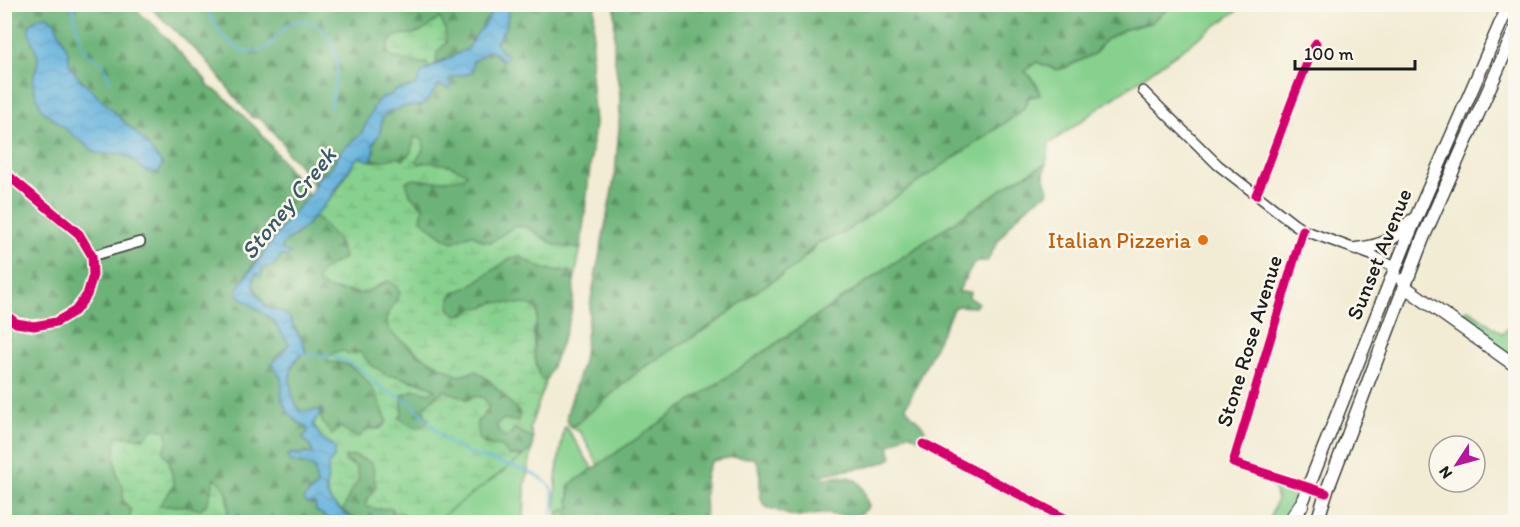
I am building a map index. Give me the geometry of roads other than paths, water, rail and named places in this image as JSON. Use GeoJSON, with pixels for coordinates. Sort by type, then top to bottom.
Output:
{"type":"FeatureCollection","features":[{"type":"Feature","properties":{"kind":"highway"},"geometry":{"type":"LineString","coordinates":[[1290,522],[1301,505]]}},
{"type":"Feature","properties":{"kind":"main road","name":"Sunset Avenue"},"geometry":{"type":"LineString","coordinates":[[1295,522],[1416,216],[1509,4]]}},
{"type":"Feature","properties":{"kind":"main road","name":"Sunset Avenue"},"geometry":{"type":"LineString","coordinates":[[1317,522],[1423,238],[1515,28]]}},
{"type":"Feature","properties":{"kind":"main road"},"geometry":{"type":"LineString","coordinates":[[1356,249],[1384,244],[1416,216]]}},
{"type":"Feature","properties":{"kind":"main road"},"geometry":{"type":"LineString","coordinates":[[1396,268],[1405,287],[1515,366]]}},
{"type":"Feature","properties":{"kind":"street"},"geometry":{"type":"LineString","coordinates":[[1256,195],[1274,153],[1297,84],[1316,44]]}},
{"type":"Feature","properties":{"kind":"street"},"geometry":{"type":"LineString","coordinates":[[1143,91],[1218,165],[1303,230],[1374,256],[1396,268]]}},
{"type":"Feature","properties":{"kind":"street"},"geometry":{"type":"LineString","coordinates":[[4,172],[79,234],[92,256],[93,274],[87,295],[75,311],[56,322],[34,326],[16,322],[4,313]]}},
{"type":"Feature","properties":{"kind":"street","name":"Stone Rose Avenue"},"geometry":{"type":"LineString","coordinates":[[1303,230],[1233,463],[1309,488]]}},
{"type":"Feature","properties":{"kind":"street"},"geometry":{"type":"LineString","coordinates":[[92,256],[140,242]]}},
{"type":"Feature","properties":{"kind":"street"},"geometry":{"type":"LineString","coordinates":[[923,444],[1072,522]]}},
{"type":"Feature","properties":{"kind":"street"},"geometry":{"type":"LineString","coordinates":[[1309,488],[1326,493]]}},
{"type":"Feature","properties":{"kind":"water"},"geometry":{"type":"Polygon","coordinates":[[[493,4],[508,5],[507,24],[496,43],[507,57],[501,60],[495,53],[489,51],[473,61],[472,73],[448,80],[452,84],[450,89],[439,85],[420,106],[406,106],[387,113],[382,118],[380,133],[373,144],[372,160],[363,159],[361,156],[356,159],[329,200],[305,227],[282,245],[282,250],[292,253],[289,256],[280,256],[275,265],[262,268],[261,278],[257,273],[254,277],[256,291],[267,308],[288,316],[304,346],[306,352],[299,356],[291,370],[291,388],[300,411],[322,410],[313,424],[322,439],[335,447],[334,457],[328,465],[326,489],[328,497],[351,518],[362,522],[335,522],[316,511],[315,504],[306,503],[303,499],[317,486],[314,467],[290,461],[287,456],[292,453],[313,454],[303,436],[308,433],[306,426],[299,423],[288,412],[282,400],[281,378],[272,365],[289,344],[273,321],[238,295],[238,287],[289,217],[309,196],[317,179],[331,168],[340,152],[361,134],[377,101],[394,91],[415,86],[422,73],[469,48],[489,18],[493,4]]]}},
{"type":"Feature","properties":{"kind":"water"},"geometry":{"type":"Polygon","coordinates":[[[44,16],[49,17],[55,23],[69,54],[69,64],[77,76],[144,141],[163,165],[157,173],[143,169],[124,155],[96,153],[43,111],[33,87],[38,60],[29,30],[35,20],[44,16]]]}},
{"type":"Feature","properties":{"kind":"waterway"},"geometry":{"type":"LineString","coordinates":[[72,4],[79,38],[86,53],[102,62],[110,81]]}},
{"type":"Feature","properties":{"kind":"waterway"},"geometry":{"type":"LineString","coordinates":[[204,4],[215,24],[230,43],[249,52],[260,50],[271,44],[283,28],[297,21],[311,22],[326,33],[332,42],[337,63],[337,75],[330,109]]}},
{"type":"Feature","properties":{"kind":"waterway"},"geometry":{"type":"LineString","coordinates":[[302,354],[328,356],[351,363],[384,389],[413,405],[451,444],[466,452],[534,474],[543,480],[550,486],[553,494],[552,522]]}},
{"type":"Feature","properties":{"kind":"place","name":"Italian Pizzeria"},"geometry":{"type":"Point","coordinates":[1203,240]}},
{"type":"Feature","properties":{"kind":"water label","name":"Stoney Creek"},"geometry":{"type":"Point","coordinates":[288,203]}}]}
